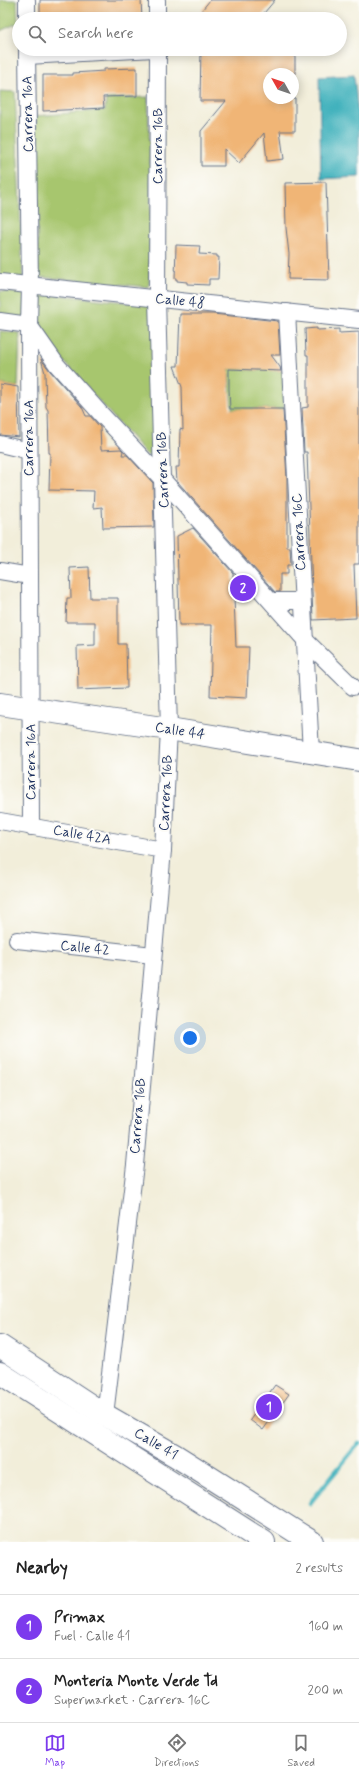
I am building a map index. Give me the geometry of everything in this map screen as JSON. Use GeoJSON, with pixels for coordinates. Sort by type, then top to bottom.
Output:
{"type":"FeatureCollection","features":[{"type":"Feature","properties":{"kind":"main road","name":"Calle 44"},"geometry":{"type":"LineString","coordinates":[[0,704],[169,729],[359,760]]}},
{"type":"Feature","properties":{"kind":"main road","name":"Calle 41"},"geometry":{"type":"LineString","coordinates":[[0,1346],[105,1415],[176,1456],[312,1542]]}},
{"type":"Feature","properties":{"kind":"main road","name":"Calle 41"},"geometry":{"type":"LineString","coordinates":[[0,1373],[256,1540]]}},
{"type":"Feature","properties":{"kind":"street"},"geometry":{"type":"LineString","coordinates":[[27,0],[27,12]]}},
{"type":"Feature","properties":{"kind":"street"},"geometry":{"type":"LineString","coordinates":[[157,0],[157,12]]}},
{"type":"Feature","properties":{"kind":"street","name":"Carrera 16A"},"geometry":{"type":"LineString","coordinates":[[27,56],[30,286],[28,325],[31,827]]}},
{"type":"Feature","properties":{"kind":"street","name":"Carrera 16B"},"geometry":{"type":"LineString","coordinates":[[105,1415],[134,1165],[163,850],[169,729],[164,481],[157,299],[158,56]]}},
{"type":"Feature","properties":{"kind":"street","name":"Calle 48"},"geometry":{"type":"LineString","coordinates":[[0,282],[359,320]]}},
{"type":"Feature","properties":{"kind":"street","name":"Carrera 16C"},"geometry":{"type":"LineString","coordinates":[[287,312],[311,752]]}},
{"type":"Feature","properties":{"kind":"street"},"geometry":{"type":"LineString","coordinates":[[0,321],[28,325],[57,365],[164,481],[305,640],[353,687]]}},
{"type":"Feature","properties":{"kind":"street"},"geometry":{"type":"LineString","coordinates":[[0,444],[29,451]]}},
{"type":"Feature","properties":{"kind":"street"},"geometry":{"type":"LineString","coordinates":[[0,571],[30,576]]}},
{"type":"Feature","properties":{"kind":"street"},"geometry":{"type":"LineString","coordinates":[[272,602],[302,600]]}},
{"type":"Feature","properties":{"kind":"street","name":"Calle 42A"},"geometry":{"type":"LineString","coordinates":[[0,821],[163,850]]}},
{"type":"Feature","properties":{"kind":"street","name":"Calle 42"},"geometry":{"type":"LineString","coordinates":[[17,940],[153,956]]}},
{"type":"Feature","properties":{"kind":"green space"},"geometry":{"type":"Polygon","coordinates":[[[0,0],[17,0],[18,12],[12,12],[12,26],[0,31],[0,0]]]}},
{"type":"Feature","properties":{"kind":"green space"},"geometry":{"type":"Polygon","coordinates":[[[0,91],[15,92],[23,279],[0,277],[0,91]]]}},
{"type":"Feature","properties":{"kind":"green space"},"geometry":{"type":"Polygon","coordinates":[[[148,97],[151,191],[149,287],[38,277],[36,116],[105,110],[106,99],[148,97]]]}},
{"type":"Feature","properties":{"kind":"green space"},"geometry":{"type":"Polygon","coordinates":[[[0,291],[26,294],[26,319],[0,315],[0,291]]]}},
{"type":"Feature","properties":{"kind":"green space"},"geometry":{"type":"Polygon","coordinates":[[[39,293],[154,305],[160,463],[147,455],[60,357],[40,325],[39,293]]]}},
{"type":"Feature","properties":{"kind":"green space"},"geometry":{"type":"Polygon","coordinates":[[[0,331],[20,333],[18,387],[0,384],[0,331]]]}},
{"type":"Feature","properties":{"kind":"green space"},"geometry":{"type":"Polygon","coordinates":[[[229,369],[284,371],[284,409],[232,409],[229,369]]]}},
{"type":"Feature","properties":{"kind":"water"},"geometry":{"type":"Polygon","coordinates":[[[354,75],[359,123],[359,177],[321,179],[319,77],[354,75]]]}},
{"type":"Feature","properties":{"kind":"building"},"geometry":{"type":"Polygon","coordinates":[[[40,0],[141,0],[142,12],[40,12],[40,0]]]}},
{"type":"Feature","properties":{"kind":"building"},"geometry":{"type":"Polygon","coordinates":[[[210,0],[275,0],[265,12],[204,12],[202,10],[210,0]]]}},
{"type":"Feature","properties":{"kind":"building"},"geometry":{"type":"Polygon","coordinates":[[[201,56],[295,56],[295,68],[263,68],[263,104],[295,104],[295,131],[280,131],[284,159],[267,161],[264,133],[239,163],[224,149],[224,166],[201,166],[201,131],[226,101],[200,101],[201,56]]]}},
{"type":"Feature","properties":{"kind":"building"},"geometry":{"type":"Polygon","coordinates":[[[137,68],[137,96],[103,97],[104,108],[43,111],[43,75],[73,75],[73,73],[104,71],[104,69],[137,68]]]}},
{"type":"Feature","properties":{"kind":"building"},"geometry":{"type":"Polygon","coordinates":[[[326,182],[329,280],[288,279],[289,254],[286,228],[285,183],[326,182]]]}},
{"type":"Feature","properties":{"kind":"building"},"geometry":{"type":"Polygon","coordinates":[[[176,245],[200,246],[199,254],[217,255],[217,257],[219,257],[218,279],[209,279],[209,285],[187,284],[187,282],[177,281],[177,279],[175,279],[176,245]]]}},
{"type":"Feature","properties":{"kind":"building"},"geometry":{"type":"Polygon","coordinates":[[[180,314],[213,314],[278,321],[280,355],[271,355],[280,367],[281,371],[229,369],[229,389],[230,409],[283,409],[287,479],[287,547],[290,547],[291,565],[287,565],[287,574],[280,574],[280,592],[275,592],[177,481],[176,467],[179,467],[180,429],[183,430],[182,387],[174,366],[178,366],[180,314]]]}},
{"type":"Feature","properties":{"kind":"building"},"geometry":{"type":"Polygon","coordinates":[[[317,328],[317,330],[339,329],[339,333],[359,332],[359,564],[354,564],[356,618],[313,620],[307,452],[304,452],[302,408],[308,407],[308,355],[306,355],[305,329],[317,328]]]}},
{"type":"Feature","properties":{"kind":"building"},"geometry":{"type":"Polygon","coordinates":[[[41,359],[82,407],[86,416],[90,416],[100,427],[101,450],[121,449],[123,451],[122,455],[127,455],[153,483],[154,527],[103,528],[102,507],[93,508],[94,491],[49,490],[50,453],[48,410],[46,407],[45,373],[41,359]]]}},
{"type":"Feature","properties":{"kind":"building"},"geometry":{"type":"Polygon","coordinates":[[[0,384],[18,387],[19,437],[0,435],[0,384]]]}},
{"type":"Feature","properties":{"kind":"building"},"geometry":{"type":"Polygon","coordinates":[[[193,528],[233,573],[236,647],[249,647],[247,698],[210,696],[212,625],[179,625],[177,536],[193,528]]]}},
{"type":"Feature","properties":{"kind":"building"},"geometry":{"type":"Polygon","coordinates":[[[89,567],[90,598],[118,598],[118,644],[126,644],[127,688],[78,690],[77,646],[95,645],[95,622],[66,622],[67,598],[71,598],[70,568],[89,567]]]}},
{"type":"Feature","properties":{"kind":"building"},"geometry":{"type":"Polygon","coordinates":[[[275,1385],[289,1394],[263,1430],[250,1420],[275,1385]]]}},
{"type":"Feature","properties":{"kind":"waterway"},"geometry":{"type":"LineString","coordinates":[[310,1503],[359,1443]]}},
{"type":"Feature","properties":{"kind":"place","name":"Monteria Monte Verde Td"},"geometry":{"type":"Point","coordinates":[243,588]}},
{"type":"Feature","properties":{"kind":"place","name":"Primax"},"geometry":{"type":"Point","coordinates":[269,1407]}}]}
